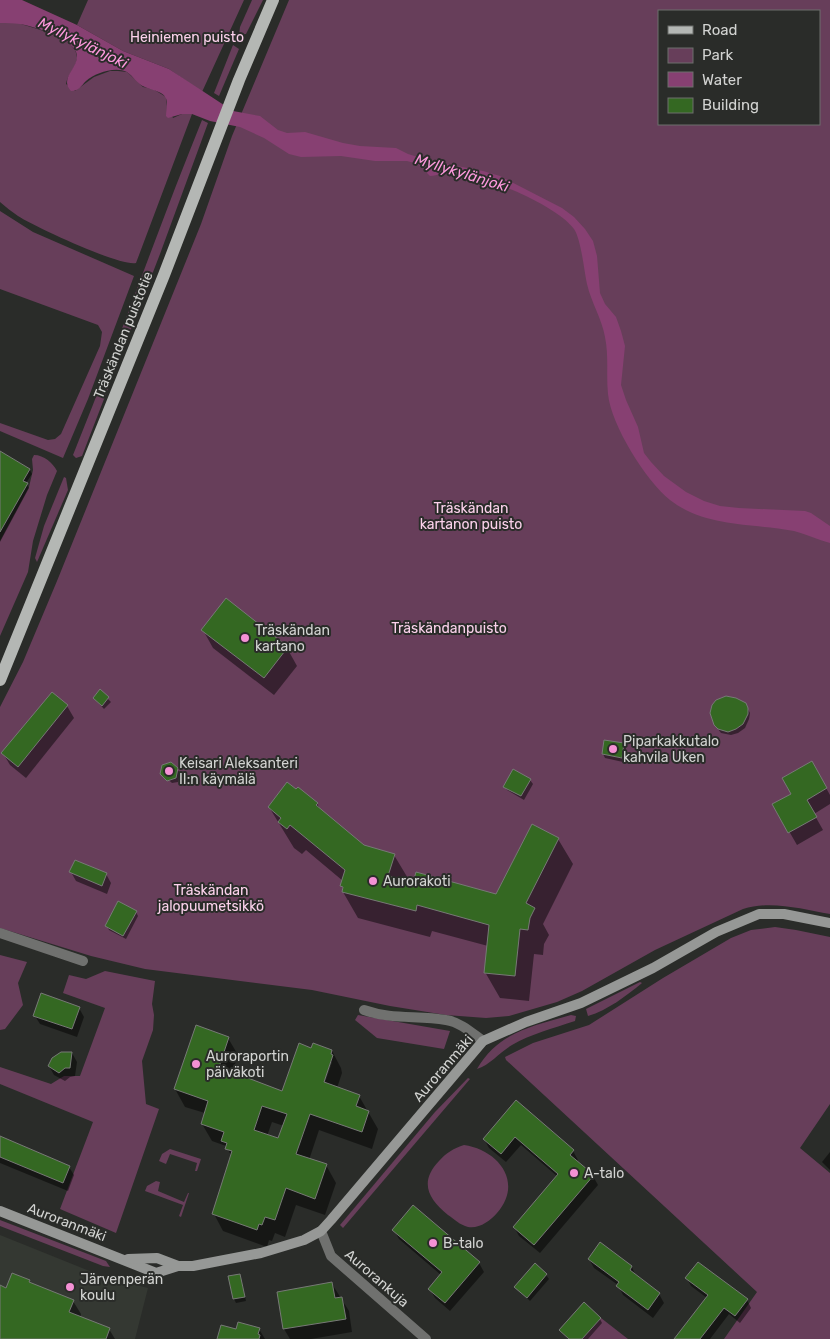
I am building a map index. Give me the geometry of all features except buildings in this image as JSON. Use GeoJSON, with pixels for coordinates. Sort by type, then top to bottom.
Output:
{"type":"FeatureCollection","features":[{"type":"Feature","properties":{"kind":"main road","name":"Träskändan puistotie"},"geometry":{"type":"LineString","coordinates":[[0,680],[164,275],[239,80],[273,0]]}},
{"type":"Feature","properties":{"kind":"main road","name":"Auroranmäki"},"geometry":{"type":"LineString","coordinates":[[0,1211],[156,1273],[178,1266],[193,1266],[261,1253],[304,1240],[320,1231],[483,1041],[526,1022],[581,1003],[653,968],[716,932],[759,914],[784,914],[830,923]]}},
{"type":"Feature","properties":{"kind":"main road","name":"Auroranmäki"},"geometry":{"type":"LineString","coordinates":[[123,1259],[157,1258],[178,1266]]}},
{"type":"Feature","properties":{"kind":"street"},"geometry":{"type":"LineString","coordinates":[[0,933],[83,960]]}},
{"type":"Feature","properties":{"kind":"street"},"geometry":{"type":"LineString","coordinates":[[364,1010],[379,1015],[447,1020],[466,1029],[483,1041]]}},
{"type":"Feature","properties":{"kind":"street","name":"Aurorankuja"},"geometry":{"type":"LineString","coordinates":[[320,1231],[331,1256],[426,1339]]}},
{"type":"Feature","properties":{"kind":"shaded area","name":"Järvenperän koulu"},"geometry":{"type":"Polygon","coordinates":[[[0,1235],[107,1278],[148,1288],[135,1339],[0,1339],[0,1235]]]}},
{"type":"Feature","properties":{"kind":"green space"},"geometry":{"type":"Polygon","coordinates":[[[0,0],[22,0],[21,24],[46,32],[71,45],[76,52],[77,59],[66,84],[75,91],[94,77],[110,71],[127,72],[143,87],[153,89],[166,97],[167,106],[173,118],[182,114],[192,114],[136,263],[127,263],[114,259],[59,237],[18,216],[0,202],[0,0]]]}},
{"type":"Feature","properties":{"kind":"green space","name":"Heiniemen puisto"},"geometry":{"type":"Polygon","coordinates":[[[88,0],[244,0],[202,92],[169,69],[123,51],[77,25],[88,0]]]}},
{"type":"Feature","properties":{"kind":"green space"},"geometry":{"type":"Polygon","coordinates":[[[252,0],[263,0],[246,34],[239,35],[240,27],[252,0]]]}},
{"type":"Feature","properties":{"kind":"green space","name":"Träskändan kartanon puisto"},"geometry":{"type":"Polygon","coordinates":[[[289,0],[830,0],[830,914],[775,905],[754,906],[743,909],[655,950],[582,991],[557,1002],[509,1016],[486,1018],[446,1015],[390,1006],[312,990],[145,969],[91,956],[0,928],[0,707],[23,662],[57,581],[201,224],[232,136],[289,0]]]}},
{"type":"Feature","properties":{"kind":"green space"},"geometry":{"type":"Polygon","coordinates":[[[233,45],[239,49],[219,96],[214,93],[233,45]]]}},
{"type":"Feature","properties":{"kind":"green space"},"geometry":{"type":"Polygon","coordinates":[[[202,120],[208,123],[160,254],[82,456],[76,458],[73,455],[202,120]]]}},
{"type":"Feature","properties":{"kind":"green space"},"geometry":{"type":"Polygon","coordinates":[[[0,211],[33,232],[134,276],[88,399],[63,458],[0,431],[0,423],[48,440],[55,439],[61,434],[100,346],[102,332],[98,325],[0,289],[0,211]]]}},
{"type":"Feature","properties":{"kind":"green space"},"geometry":{"type":"Polygon","coordinates":[[[34,455],[48,460],[57,471],[47,495],[33,541],[28,572],[0,636],[0,541],[29,487],[34,455]]]}},
{"type":"Feature","properties":{"kind":"green space"},"geometry":{"type":"Polygon","coordinates":[[[64,477],[66,478],[68,490],[37,562],[35,558],[44,526],[64,477]]]}},
{"type":"Feature","properties":{"kind":"green space"},"geometry":{"type":"Polygon","coordinates":[[[775,927],[830,937],[830,1104],[800,1148],[830,1173],[830,1339],[724,1339],[757,1292],[506,1060],[505,1057],[533,1043],[589,1025],[731,938],[751,930],[775,927]]]}},
{"type":"Feature","properties":{"kind":"green space"},"geometry":{"type":"Polygon","coordinates":[[[0,955],[27,962],[18,983],[23,1005],[5,1029],[0,1030],[0,955]]]}},
{"type":"Feature","properties":{"kind":"green space"},"geometry":{"type":"Polygon","coordinates":[[[105,971],[155,981],[152,1004],[154,1015],[153,1030],[142,1061],[146,1104],[159,1109],[116,1233],[60,1209],[93,1122],[0,1084],[0,1067],[51,1084],[64,1076],[80,1076],[105,1008],[63,993],[69,975],[86,979],[105,971]]]}},
{"type":"Feature","properties":{"kind":"green space"},"geometry":{"type":"Polygon","coordinates":[[[640,982],[642,983],[630,993],[603,1010],[588,1016],[586,1009],[640,982]]]}},
{"type":"Feature","properties":{"kind":"green space"},"geometry":{"type":"Polygon","coordinates":[[[358,1015],[450,1031],[444,1049],[377,1038],[355,1020],[358,1015]]]}},
{"type":"Feature","properties":{"kind":"green space"},"geometry":{"type":"Polygon","coordinates":[[[571,1015],[576,1016],[575,1021],[519,1041],[486,1065],[477,1069],[495,1046],[518,1032],[571,1015]]]}},
{"type":"Feature","properties":{"kind":"green space"},"geometry":{"type":"Polygon","coordinates":[[[468,1078],[470,1079],[343,1228],[340,1225],[435,1112],[468,1078]]]}},
{"type":"Feature","properties":{"kind":"green space"},"geometry":{"type":"Polygon","coordinates":[[[464,1145],[487,1153],[497,1161],[507,1179],[508,1190],[505,1201],[491,1219],[476,1227],[468,1227],[448,1215],[435,1203],[428,1190],[429,1176],[433,1169],[450,1151],[464,1145]]]}},
{"type":"Feature","properties":{"kind":"green space"},"geometry":{"type":"Polygon","coordinates":[[[170,1149],[201,1159],[197,1171],[195,1171],[197,1163],[170,1154],[166,1164],[159,1161],[162,1154],[170,1149]]]}},
{"type":"Feature","properties":{"kind":"green space"},"geometry":{"type":"Polygon","coordinates":[[[156,1181],[160,1182],[158,1191],[184,1202],[189,1193],[181,1217],[179,1216],[183,1205],[145,1191],[147,1186],[156,1181]]]}},
{"type":"Feature","properties":{"kind":"green space"},"geometry":{"type":"Polygon","coordinates":[[[0,1220],[106,1261],[110,1267],[103,1266],[0,1226],[0,1220]]]}},
{"type":"Feature","properties":{"kind":"green space"},"geometry":{"type":"Polygon","coordinates":[[[601,1318],[628,1339],[582,1339],[601,1318]]]}},
{"type":"Feature","properties":{"kind":"water","name":"Myllykylänjoki"},"geometry":{"type":"Polygon","coordinates":[[[0,0],[22,0],[77,25],[123,51],[169,69],[233,111],[260,116],[278,130],[287,133],[305,132],[360,146],[396,148],[431,161],[483,171],[500,176],[562,208],[574,217],[593,241],[597,256],[600,293],[605,304],[616,317],[625,346],[621,385],[638,427],[644,453],[651,462],[664,476],[686,492],[704,501],[720,506],[805,511],[811,513],[830,526],[830,543],[794,531],[730,523],[699,516],[670,500],[651,480],[631,452],[611,407],[607,387],[607,351],[604,330],[589,291],[576,234],[574,229],[558,214],[534,200],[509,189],[466,174],[449,171],[430,176],[418,164],[407,161],[375,161],[341,156],[301,157],[289,154],[264,138],[240,127],[210,121],[192,114],[182,114],[168,118],[166,116],[167,100],[163,94],[142,86],[127,72],[122,70],[100,73],[90,78],[78,89],[71,91],[67,82],[77,60],[75,49],[62,39],[43,30],[20,24],[0,23],[0,0]]]}},
{"type":"Feature","properties":{"kind":"place","name":"Träskändan kartano"},"geometry":{"type":"Point","coordinates":[245,638]}},
{"type":"Feature","properties":{"kind":"place","name":"Piparkakkutalo kahvila Uken"},"geometry":{"type":"Point","coordinates":[613,749]}},
{"type":"Feature","properties":{"kind":"place","name":"Keisari Aleksanteri II:n käymälä"},"geometry":{"type":"Point","coordinates":[169,771]}},
{"type":"Feature","properties":{"kind":"place","name":"Aurorakoti"},"geometry":{"type":"Point","coordinates":[373,881]}},
{"type":"Feature","properties":{"kind":"place","name":"Auroraportin päiväkoti"},"geometry":{"type":"Point","coordinates":[196,1064]}},
{"type":"Feature","properties":{"kind":"place","name":"A-talo"},"geometry":{"type":"Point","coordinates":[574,1173]}},
{"type":"Feature","properties":{"kind":"place","name":"B-talo"},"geometry":{"type":"Point","coordinates":[433,1243]}},
{"type":"Feature","properties":{"kind":"place","name":"Järvenperän koulu"},"geometry":{"type":"Point","coordinates":[70,1287]}},
{"type":"Feature","properties":{"kind":"park label","name":"Träskändanpuisto"},"geometry":{"type":"Point","coordinates":[449,628]}},
{"type":"Feature","properties":{"kind":"park label","name":"Träskändan jalopuumetsikkö"},"geometry":{"type":"Point","coordinates":[211,898]}}]}
